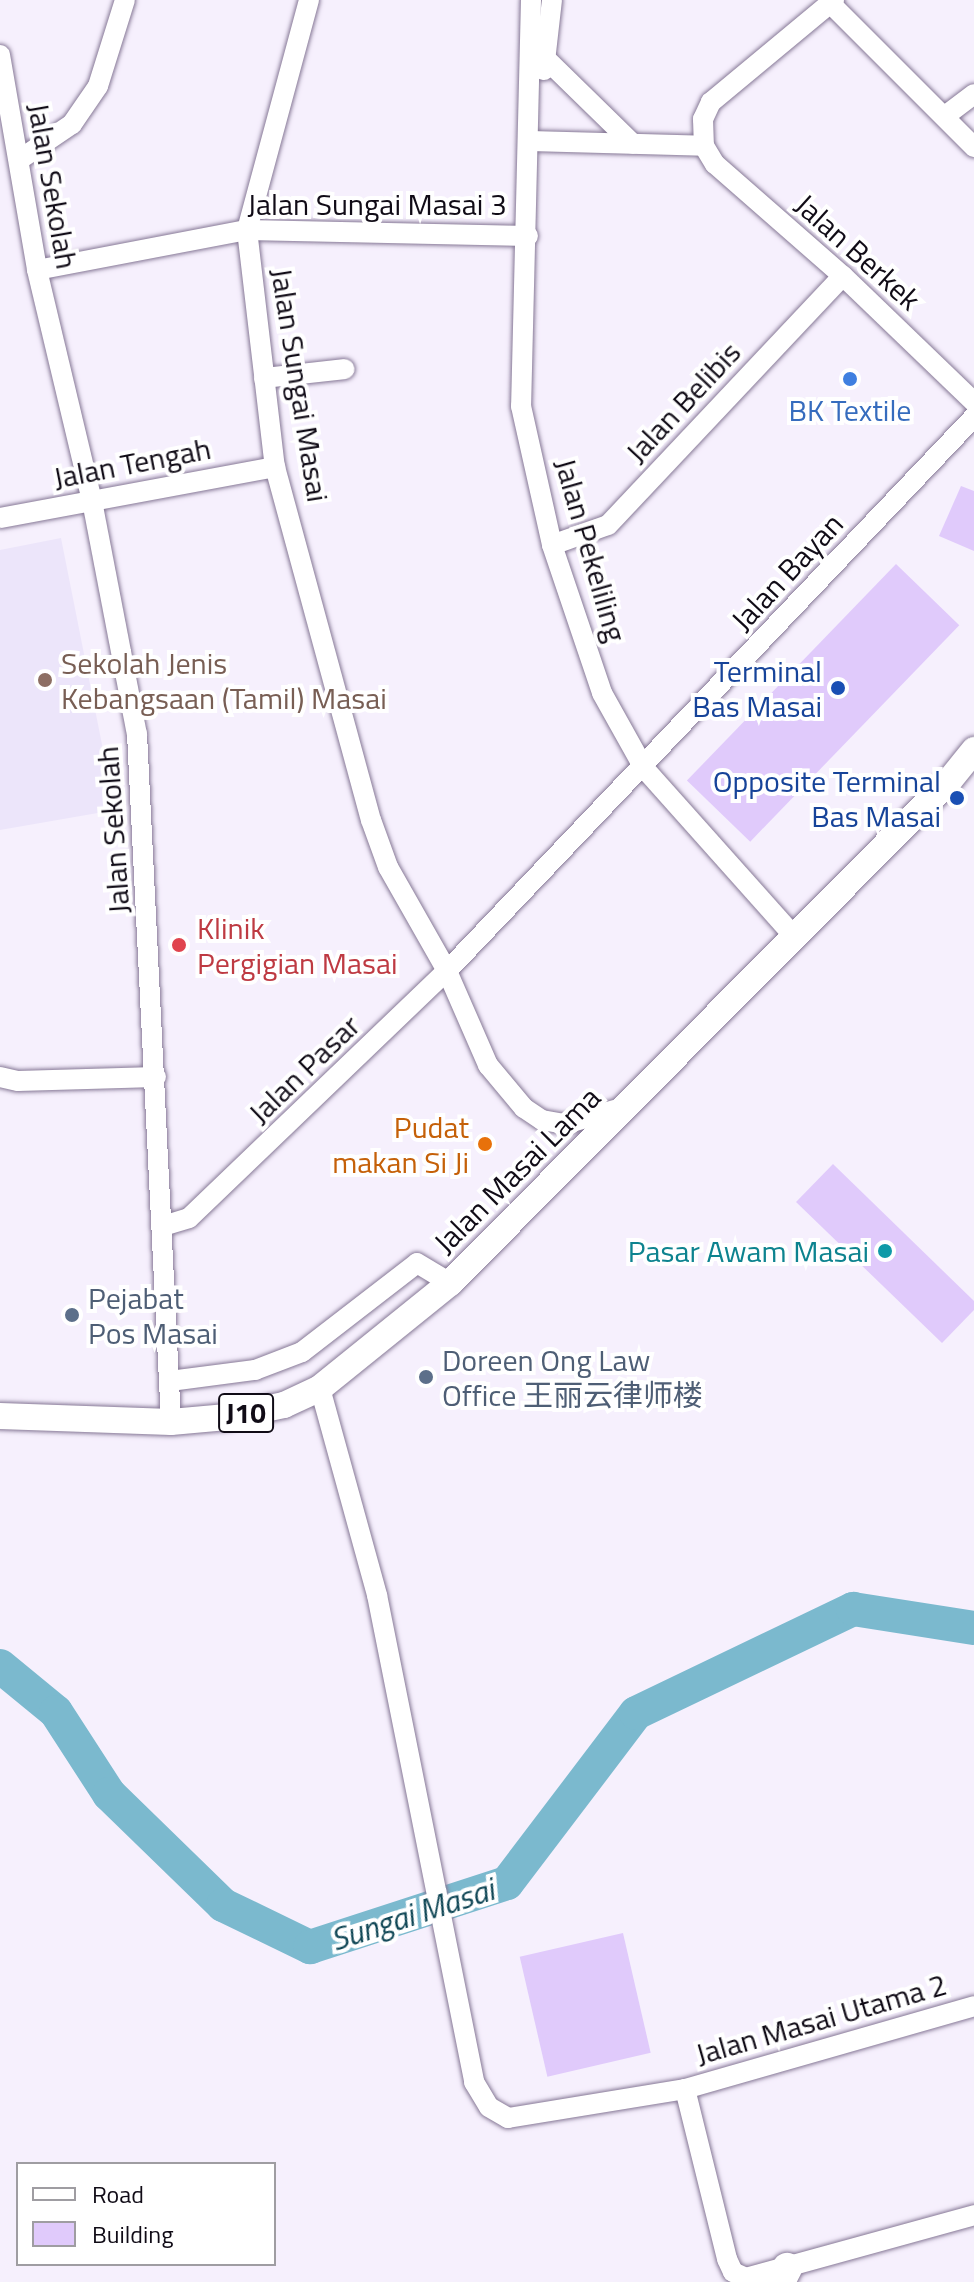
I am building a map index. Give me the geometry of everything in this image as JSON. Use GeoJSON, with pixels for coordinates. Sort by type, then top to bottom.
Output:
{"type":"FeatureCollection","features":[{"type":"Feature","properties":{"kind":"main road","name":"Jalan Masai Lama"},"geometry":{"type":"LineString","coordinates":[[0,1416],[171,1422],[284,1405],[320,1388],[450,1283],[949,781],[974,750]]}},
{"type":"Feature","properties":{"kind":"street"},"geometry":{"type":"LineString","coordinates":[[11,150],[72,124],[98,86],[125,0]]}},
{"type":"Feature","properties":{"kind":"street","name":"Jalan Sungai Masai"},"geometry":{"type":"LineString","coordinates":[[309,0],[247,230],[275,467],[371,820],[388,867],[447,971],[488,1065],[533,1115],[565,1124],[625,1107]]}},
{"type":"Feature","properties":{"kind":"street","name":"Jalan Pekeliling"},"geometry":{"type":"LineString","coordinates":[[531,0],[532,113],[521,406],[552,545],[602,693],[644,768],[793,935]]}},
{"type":"Feature","properties":{"kind":"street","name":"Jalan Pekeliling"},"geometry":{"type":"LineString","coordinates":[[532,113],[547,60],[552,0]]}},
{"type":"Feature","properties":{"kind":"street"},"geometry":{"type":"LineString","coordinates":[[530,141],[704,146],[703,119],[711,102],[832,2],[974,147]]}},
{"type":"Feature","properties":{"kind":"street","name":"Jalan Sekolah"},"geometry":{"type":"LineString","coordinates":[[0,55],[11,150],[92,501],[137,734],[171,1422]]}},
{"type":"Feature","properties":{"kind":"street"},"geometry":{"type":"LineString","coordinates":[[547,60],[633,144]]}},
{"type":"Feature","properties":{"kind":"street"},"geometry":{"type":"LineString","coordinates":[[945,116],[974,94]]}},
{"type":"Feature","properties":{"kind":"street","name":"Jalan Berkek"},"geometry":{"type":"LineString","coordinates":[[704,146],[715,164],[843,276],[974,402]]}},
{"type":"Feature","properties":{"kind":"street","name":"Jalan Sungai Masai 3"},"geometry":{"type":"LineString","coordinates":[[37,270],[247,230],[528,236]]}},
{"type":"Feature","properties":{"kind":"street","name":"Jalan Belibis"},"geometry":{"type":"LineString","coordinates":[[552,545],[608,525],[843,276]]}},
{"type":"Feature","properties":{"kind":"street"},"geometry":{"type":"LineString","coordinates":[[264,378],[345,369]]}},
{"type":"Feature","properties":{"kind":"street","name":"Jalan Bayan"},"geometry":{"type":"LineString","coordinates":[[644,768],[974,417]]}},
{"type":"Feature","properties":{"kind":"street","name":"Jalan Tengah"},"geometry":{"type":"LineString","coordinates":[[0,518],[275,467]]}},
{"type":"Feature","properties":{"kind":"street","name":"Jalan Pasar"},"geometry":{"type":"LineString","coordinates":[[163,1226],[189,1218],[447,971],[644,768]]}},
{"type":"Feature","properties":{"kind":"street"},"geometry":{"type":"LineString","coordinates":[[0,1077],[18,1081],[156,1077]]}},
{"type":"Feature","properties":{"kind":"street"},"geometry":{"type":"LineString","coordinates":[[170,1381],[255,1370],[302,1352],[417,1263],[450,1283]]}},
{"type":"Feature","properties":{"kind":"street","name":"Jalan Masai Utama 2"},"geometry":{"type":"LineString","coordinates":[[320,1388],[377,1595],[474,2082],[489,2107],[508,2118],[685,2089],[974,2006]]}},
{"type":"Feature","properties":{"kind":"street"},"geometry":{"type":"LineString","coordinates":[[685,2089],[733,2272],[746,2278],[784,2275],[974,2215]]}},
{"type":"Feature","properties":{"kind":"shaded area","name":"Sekolah Jenis Kebangsaan (Tamil) Masai"},"geometry":{"type":"Polygon","coordinates":[[[61,538],[115,810],[0,830],[0,550],[61,538]]]}},
{"type":"Feature","properties":{"kind":"building"},"geometry":{"type":"Polygon","coordinates":[[[961,486],[974,491],[974,551],[939,536],[961,486]]]}},
{"type":"Feature","properties":{"kind":"building","name":"Terminal Bas Masai"},"geometry":{"type":"Polygon","coordinates":[[[896,564],[959,625],[750,842],[687,781],[896,564]]]}},
{"type":"Feature","properties":{"kind":"building","name":"Pasar Awam Masai"},"geometry":{"type":"Polygon","coordinates":[[[833,1164],[974,1301],[974,1310],[942,1343],[796,1202],[833,1164]]]}},
{"type":"Feature","properties":{"kind":"building"},"geometry":{"type":"Polygon","coordinates":[[[623,1933],[651,2053],[547,2077],[520,1957],[623,1933]]]}},
{"type":"Feature","properties":{"kind":"waterway","name":"Sungai Masai"},"geometry":{"type":"LineString","coordinates":[[0,1666],[56,1712],[109,1794],[223,1905],[310,1947],[507,1883],[636,1713],[853,1609],[974,1628]]}},
{"type":"Feature","properties":{"kind":"place","name":"BK Textile"},"geometry":{"type":"Point","coordinates":[850,379]}},
{"type":"Feature","properties":{"kind":"place","name":"Sekolah Jenis Kebangsaan (Tamil) Masai"},"geometry":{"type":"Point","coordinates":[45,680]}},
{"type":"Feature","properties":{"kind":"place","name":"Terminal Bas Masai"},"geometry":{"type":"Point","coordinates":[838,688]}},
{"type":"Feature","properties":{"kind":"place","name":"Opposite Terminal Bas Masai"},"geometry":{"type":"Point","coordinates":[957,798]}},
{"type":"Feature","properties":{"kind":"place","name":"Klinik Pergigian Masai"},"geometry":{"type":"Point","coordinates":[179,945]}},
{"type":"Feature","properties":{"kind":"place","name":"Pudat makan Si Ji"},"geometry":{"type":"Point","coordinates":[485,1144]}},
{"type":"Feature","properties":{"kind":"place","name":"Pasar Awam Masai"},"geometry":{"type":"Point","coordinates":[885,1251]}},
{"type":"Feature","properties":{"kind":"place","name":"Pejabat Pos Masai"},"geometry":{"type":"Point","coordinates":[72,1315]}},
{"type":"Feature","properties":{"kind":"place","name":"Doreen Ong Law Office 王丽云律师楼"},"geometry":{"type":"Point","coordinates":[426,1377]}}]}
